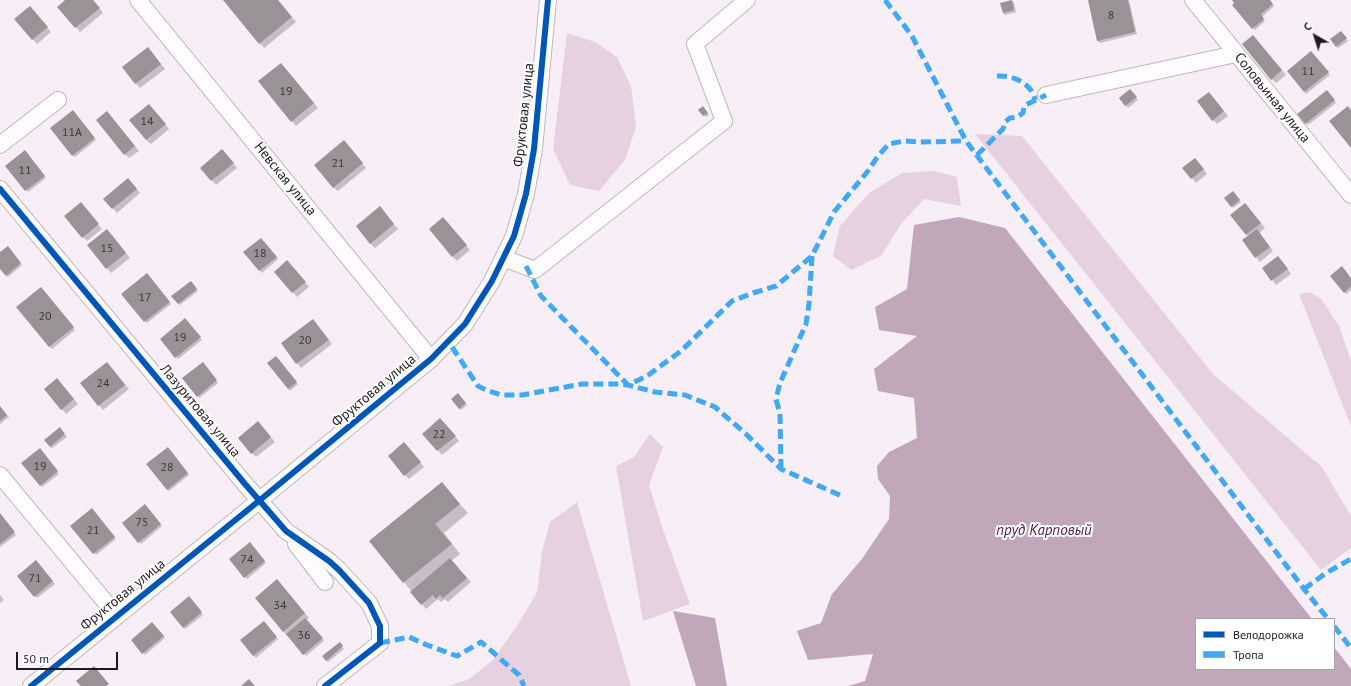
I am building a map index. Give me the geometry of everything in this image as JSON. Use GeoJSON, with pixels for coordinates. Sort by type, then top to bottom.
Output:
{"type":"FeatureCollection","features":[{"type":"Feature","properties":{"kind":"street","name":"Невская улица"},"geometry":{"type":"LineString","coordinates":[[138,0],[431,359]]}},
{"type":"Feature","properties":{"kind":"street","name":"Фруктовая улица"},"geometry":{"type":"LineString","coordinates":[[31,686],[431,359],[465,324],[492,281],[514,236],[526,194],[534,149],[548,0]]}},
{"type":"Feature","properties":{"kind":"street"},"geometry":{"type":"LineString","coordinates":[[503,258],[535,270],[724,122],[695,44],[747,0]]}},
{"type":"Feature","properties":{"kind":"street","name":"Соловьиная улица"},"geometry":{"type":"LineString","coordinates":[[1193,0],[1351,195]]}},
{"type":"Feature","properties":{"kind":"street"},"geometry":{"type":"LineString","coordinates":[[1046,95],[1236,54]]}},
{"type":"Feature","properties":{"kind":"street"},"geometry":{"type":"LineString","coordinates":[[0,145],[58,100]]}},
{"type":"Feature","properties":{"kind":"street","name":"Лазуритовая улица"},"geometry":{"type":"LineString","coordinates":[[0,189],[240,478],[286,531],[334,566],[368,603],[380,626],[380,643],[325,686]]}},
{"type":"Feature","properties":{"kind":"street"},"geometry":{"type":"LineString","coordinates":[[0,475],[117,616]]}},
{"type":"Feature","properties":{"kind":"street"},"geometry":{"type":"LineString","coordinates":[[286,531],[325,582]]}},
{"type":"Feature","properties":{"kind":"shaded area"},"geometry":{"type":"Polygon","coordinates":[[[567,33],[595,42],[617,57],[631,86],[636,127],[625,160],[599,191],[570,185],[553,149],[567,33]]]}},
{"type":"Feature","properties":{"kind":"shaded area"},"geometry":{"type":"Polygon","coordinates":[[[975,134],[1022,136],[1213,374],[1322,467],[1351,516],[1351,548],[1321,570],[975,134]]]}},
{"type":"Feature","properties":{"kind":"shaded area"},"geometry":{"type":"Polygon","coordinates":[[[934,171],[957,177],[961,206],[924,199],[901,224],[881,256],[851,270],[833,256],[840,226],[869,193],[902,173],[934,171]]]}},
{"type":"Feature","properties":{"kind":"shaded area"},"geometry":{"type":"Polygon","coordinates":[[[1310,292],[1321,299],[1339,326],[1351,361],[1351,426],[1299,294],[1310,292]]]}},
{"type":"Feature","properties":{"kind":"shaded area"},"geometry":{"type":"Polygon","coordinates":[[[650,434],[663,447],[649,485],[663,530],[690,604],[643,621],[616,466],[634,457],[650,434]]]}},
{"type":"Feature","properties":{"kind":"shaded area"},"geometry":{"type":"Polygon","coordinates":[[[577,502],[631,686],[449,686],[469,679],[492,661],[519,623],[537,592],[542,552],[550,522],[577,502]]]}},
{"type":"Feature","properties":{"kind":"water","name":"пруд Карповый"},"geometry":{"type":"Polygon","coordinates":[[[959,217],[1005,228],[1311,618],[1195,618],[1195,670],[1335,670],[1335,648],[1351,669],[1351,686],[848,686],[865,681],[873,654],[808,660],[797,631],[821,623],[832,594],[862,559],[889,519],[890,496],[878,479],[877,466],[889,452],[917,438],[914,398],[878,391],[874,369],[917,336],[879,330],[875,307],[907,289],[914,225],[959,217]]]}},
{"type":"Feature","properties":{"kind":"water"},"geometry":{"type":"Polygon","coordinates":[[[673,611],[715,618],[727,686],[696,686],[673,611]]]}},
{"type":"Feature","properties":{"kind":"building"},"geometry":{"type":"Polygon","coordinates":[[[65,0],[93,0],[100,8],[75,28],[57,7],[65,0]]]}},
{"type":"Feature","properties":{"kind":"building"},"geometry":{"type":"Polygon","coordinates":[[[223,0],[278,0],[292,17],[259,44],[223,0]]]}},
{"type":"Feature","properties":{"kind":"building"},"geometry":{"type":"Polygon","coordinates":[[[1012,0],[1014,10],[1003,13],[1000,3],[1012,0]]]}},
{"type":"Feature","properties":{"kind":"building"},"geometry":{"type":"Polygon","coordinates":[[[1088,0],[1128,0],[1135,32],[1097,41],[1088,0]]]}},
{"type":"Feature","properties":{"kind":"building"},"geometry":{"type":"Polygon","coordinates":[[[1232,0],[1270,0],[1273,4],[1261,14],[1264,19],[1252,29],[1232,5],[1234,3],[1232,0]]]}},
{"type":"Feature","properties":{"kind":"building"},"geometry":{"type":"Polygon","coordinates":[[[30,6],[48,27],[32,40],[14,19],[30,6]]]}},
{"type":"Feature","properties":{"kind":"building"},"geometry":{"type":"Polygon","coordinates":[[[1341,31],[1347,38],[1336,47],[1330,39],[1341,31]]]}},
{"type":"Feature","properties":{"kind":"building"},"geometry":{"type":"Polygon","coordinates":[[[1253,35],[1282,70],[1271,80],[1242,44],[1253,35]]]}},
{"type":"Feature","properties":{"kind":"building"},"geometry":{"type":"Polygon","coordinates":[[[148,47],[161,64],[135,84],[122,67],[148,47]]]}},
{"type":"Feature","properties":{"kind":"building"},"geometry":{"type":"Polygon","coordinates":[[[1311,51],[1329,72],[1304,92],[1287,71],[1311,51]]]}},
{"type":"Feature","properties":{"kind":"building"},"geometry":{"type":"Polygon","coordinates":[[[281,63],[314,103],[291,122],[258,81],[281,63]]]}},
{"type":"Feature","properties":{"kind":"building"},"geometry":{"type":"Polygon","coordinates":[[[1130,89],[1137,97],[1125,106],[1119,98],[1130,89]]]}},
{"type":"Feature","properties":{"kind":"building"},"geometry":{"type":"Polygon","coordinates":[[[1327,90],[1335,100],[1305,124],[1297,114],[1327,90]]]}},
{"type":"Feature","properties":{"kind":"building"},"geometry":{"type":"Polygon","coordinates":[[[1209,92],[1224,111],[1212,121],[1197,101],[1209,92]]]}},
{"type":"Feature","properties":{"kind":"building"},"geometry":{"type":"Polygon","coordinates":[[[149,104],[166,124],[146,140],[129,120],[149,104]]]}},
{"type":"Feature","properties":{"kind":"building"},"geometry":{"type":"Polygon","coordinates":[[[703,106],[708,113],[703,116],[698,110],[703,106]]]}},
{"type":"Feature","properties":{"kind":"building"},"geometry":{"type":"Polygon","coordinates":[[[1348,106],[1351,110],[1351,148],[1329,121],[1348,106]]]}},
{"type":"Feature","properties":{"kind":"building"},"geometry":{"type":"Polygon","coordinates":[[[73,110],[95,138],[72,156],[50,128],[73,110]]]}},
{"type":"Feature","properties":{"kind":"building"},"geometry":{"type":"Polygon","coordinates":[[[107,111],[135,146],[124,155],[96,120],[107,111]]]}},
{"type":"Feature","properties":{"kind":"building"},"geometry":{"type":"Polygon","coordinates":[[[344,140],[363,163],[333,188],[314,165],[344,140]]]}},
{"type":"Feature","properties":{"kind":"building"},"geometry":{"type":"Polygon","coordinates":[[[222,149],[234,163],[211,181],[200,168],[222,149]]]}},
{"type":"Feature","properties":{"kind":"building"},"geometry":{"type":"Polygon","coordinates":[[[25,150],[45,176],[25,191],[5,166],[25,150]]]}},
{"type":"Feature","properties":{"kind":"building"},"geometry":{"type":"Polygon","coordinates":[[[1195,158],[1204,169],[1191,179],[1182,168],[1195,158]]]}},
{"type":"Feature","properties":{"kind":"building"},"geometry":{"type":"Polygon","coordinates":[[[128,178],[137,189],[112,209],[103,199],[128,178]]]}},
{"type":"Feature","properties":{"kind":"building"},"geometry":{"type":"Polygon","coordinates":[[[1233,191],[1240,200],[1231,207],[1224,198],[1233,191]]]}},
{"type":"Feature","properties":{"kind":"building"},"geometry":{"type":"Polygon","coordinates":[[[81,202],[99,224],[82,238],[64,216],[81,202]]]}},
{"type":"Feature","properties":{"kind":"building"},"geometry":{"type":"Polygon","coordinates":[[[1245,203],[1261,223],[1246,235],[1230,215],[1245,203]]]}},
{"type":"Feature","properties":{"kind":"building"},"geometry":{"type":"Polygon","coordinates":[[[380,206],[394,224],[370,244],[356,226],[380,206]]]}},
{"type":"Feature","properties":{"kind":"building"},"geometry":{"type":"Polygon","coordinates":[[[443,217],[467,245],[452,257],[429,229],[443,217]]]}},
{"type":"Feature","properties":{"kind":"building"},"geometry":{"type":"Polygon","coordinates":[[[107,229],[126,253],[106,269],[87,245],[107,229]]]}},
{"type":"Feature","properties":{"kind":"building"},"geometry":{"type":"Polygon","coordinates":[[[1257,229],[1270,247],[1255,258],[1242,240],[1257,229]]]}},
{"type":"Feature","properties":{"kind":"building"},"geometry":{"type":"Polygon","coordinates":[[[261,238],[277,257],[259,271],[243,252],[261,238]]]}},
{"type":"Feature","properties":{"kind":"building"},"geometry":{"type":"Polygon","coordinates":[[[8,246],[21,263],[6,276],[0,269],[0,252],[8,246]]]}},
{"type":"Feature","properties":{"kind":"building"},"geometry":{"type":"Polygon","coordinates":[[[1278,256],[1288,269],[1271,281],[1262,268],[1278,256]]]}},
{"type":"Feature","properties":{"kind":"building"},"geometry":{"type":"Polygon","coordinates":[[[287,260],[306,282],[292,293],[274,272],[287,260]]]}},
{"type":"Feature","properties":{"kind":"building"},"geometry":{"type":"Polygon","coordinates":[[[1342,266],[1351,278],[1351,286],[1344,293],[1330,276],[1342,266]]]}},
{"type":"Feature","properties":{"kind":"building"},"geometry":{"type":"Polygon","coordinates":[[[147,273],[170,302],[144,322],[121,294],[147,273]]]}},
{"type":"Feature","properties":{"kind":"building"},"geometry":{"type":"Polygon","coordinates":[[[191,281],[197,289],[178,304],[171,296],[191,281]]]}},
{"type":"Feature","properties":{"kind":"building"},"geometry":{"type":"Polygon","coordinates":[[[41,287],[74,327],[49,347],[16,307],[41,287]]]}},
{"type":"Feature","properties":{"kind":"building"},"geometry":{"type":"Polygon","coordinates":[[[185,318],[201,337],[175,358],[160,339],[185,318]]]}},
{"type":"Feature","properties":{"kind":"building"},"geometry":{"type":"Polygon","coordinates":[[[313,319],[329,340],[296,364],[281,343],[313,319]]]}},
{"type":"Feature","properties":{"kind":"building"},"geometry":{"type":"Polygon","coordinates":[[[276,356],[297,382],[288,389],[267,363],[276,356]]]}},
{"type":"Feature","properties":{"kind":"building"},"geometry":{"type":"Polygon","coordinates":[[[107,362],[125,385],[98,406],[80,383],[107,362]]]}},
{"type":"Feature","properties":{"kind":"building"},"geometry":{"type":"Polygon","coordinates":[[[203,362],[217,380],[197,397],[182,378],[203,362]]]}},
{"type":"Feature","properties":{"kind":"building"},"geometry":{"type":"Polygon","coordinates":[[[57,378],[74,399],[61,410],[44,389],[57,378]]]}},
{"type":"Feature","properties":{"kind":"building"},"geometry":{"type":"Polygon","coordinates":[[[458,393],[466,403],[459,409],[451,399],[458,393]]]}},
{"type":"Feature","properties":{"kind":"building"},"geometry":{"type":"Polygon","coordinates":[[[0,406],[7,415],[0,421],[0,406]]]}},
{"type":"Feature","properties":{"kind":"building"},"geometry":{"type":"Polygon","coordinates":[[[440,418],[456,436],[437,451],[422,434],[440,418]]]}},
{"type":"Feature","properties":{"kind":"building"},"geometry":{"type":"Polygon","coordinates":[[[258,421],[271,437],[251,454],[238,438],[258,421]]]}},
{"type":"Feature","properties":{"kind":"building"},"geometry":{"type":"Polygon","coordinates":[[[60,427],[65,434],[50,447],[44,440],[60,427]]]}},
{"type":"Feature","properties":{"kind":"building"},"geometry":{"type":"Polygon","coordinates":[[[404,442],[421,462],[404,476],[388,456],[404,442]]]}},
{"type":"Feature","properties":{"kind":"building"},"geometry":{"type":"Polygon","coordinates":[[[168,447],[188,473],[167,490],[146,464],[168,447]]]}},
{"type":"Feature","properties":{"kind":"building"},"geometry":{"type":"Polygon","coordinates":[[[40,448],[58,471],[40,486],[21,463],[40,448]]]}},
{"type":"Feature","properties":{"kind":"building"},"geometry":{"type":"Polygon","coordinates":[[[442,482],[460,504],[435,524],[452,544],[403,583],[369,541],[442,482]]]}},
{"type":"Feature","properties":{"kind":"building"},"geometry":{"type":"Polygon","coordinates":[[[145,504],[161,524],[138,543],[122,523],[145,504]]]}},
{"type":"Feature","properties":{"kind":"building"},"geometry":{"type":"Polygon","coordinates":[[[92,508],[115,537],[93,554],[70,526],[92,508]]]}},
{"type":"Feature","properties":{"kind":"building"},"geometry":{"type":"Polygon","coordinates":[[[0,513],[15,532],[0,544],[0,513]]]}},
{"type":"Feature","properties":{"kind":"building"},"geometry":{"type":"Polygon","coordinates":[[[250,542],[265,561],[244,578],[229,559],[250,542]]]}},
{"type":"Feature","properties":{"kind":"building"},"geometry":{"type":"Polygon","coordinates":[[[450,558],[467,578],[443,598],[440,595],[436,599],[433,595],[421,605],[410,592],[450,558]]]}},
{"type":"Feature","properties":{"kind":"building"},"geometry":{"type":"Polygon","coordinates":[[[36,560],[53,581],[34,597],[17,576],[36,560]]]}},
{"type":"Feature","properties":{"kind":"building"},"geometry":{"type":"Polygon","coordinates":[[[277,579],[305,613],[283,632],[255,598],[277,579]]]}},
{"type":"Feature","properties":{"kind":"building"},"geometry":{"type":"Polygon","coordinates":[[[189,596],[202,612],[183,628],[170,612],[189,596]]]}},
{"type":"Feature","properties":{"kind":"building"},"geometry":{"type":"Polygon","coordinates":[[[305,618],[323,638],[303,655],[286,634],[305,618]]]}},
{"type":"Feature","properties":{"kind":"building"},"geometry":{"type":"Polygon","coordinates":[[[264,621],[277,637],[253,656],[240,640],[264,621]]]}},
{"type":"Feature","properties":{"kind":"building"},"geometry":{"type":"Polygon","coordinates":[[[152,622],[164,636],[142,654],[131,640],[152,622]]]}},
{"type":"Feature","properties":{"kind":"building"},"geometry":{"type":"Polygon","coordinates":[[[340,642],[343,646],[326,661],[322,656],[340,642]]]}},
{"type":"Feature","properties":{"kind":"building"},"geometry":{"type":"Polygon","coordinates":[[[94,666],[109,684],[106,686],[81,686],[76,681],[94,666]]]}},
{"type":"Feature","properties":{"kind":"building"},"geometry":{"type":"Polygon","coordinates":[[[249,679],[255,686],[241,686],[249,679]]]}},
{"type":"Feature","properties":{"kind":"marked path"},"geometry":{"type":"LineString","coordinates":[[885,0],[912,36],[966,141],[1327,618]]}},
{"type":"Feature","properties":{"kind":"marked path"},"geometry":{"type":"LineString","coordinates":[[997,76],[1009,77],[1021,81],[1030,89],[1035,100]]}},
{"type":"Feature","properties":{"kind":"marked path"},"geometry":{"type":"LineString","coordinates":[[977,155],[1003,129],[1005,122],[1010,118],[1017,117],[1023,113],[1024,106],[1046,95]]}},
{"type":"Feature","properties":{"kind":"marked path"},"geometry":{"type":"LineString","coordinates":[[526,266],[541,296],[628,385],[647,376],[681,351],[732,301],[776,286],[812,256],[834,212],[889,144],[904,141],[966,141]]}},
{"type":"Feature","properties":{"kind":"marked path"},"geometry":{"type":"LineString","coordinates":[[781,469],[780,414],[776,399],[780,383],[806,324],[809,304],[812,256]]}},
{"type":"Feature","properties":{"kind":"marked path"},"geometry":{"type":"LineString","coordinates":[[452,347],[478,386],[501,395],[522,395],[582,384],[620,384],[655,392],[685,395],[715,407],[746,434],[781,469],[844,497]]}},
{"type":"Feature","properties":{"kind":"marked path"},"geometry":{"type":"LineString","coordinates":[[1304,589],[1326,573],[1351,559]]}},
{"type":"Feature","properties":{"kind":"marked path"},"geometry":{"type":"LineString","coordinates":[[1335,627],[1351,648]]}},
{"type":"Feature","properties":{"kind":"marked path"},"geometry":{"type":"LineString","coordinates":[[380,643],[409,637],[457,656],[481,642],[519,675],[524,686]]}},
{"type":"Feature","properties":{"kind":"cycle path"},"geometry":{"type":"LineString","coordinates":[[31,686],[431,359],[465,324],[492,281],[514,236],[526,194],[534,149],[548,0]]}},
{"type":"Feature","properties":{"kind":"cycle path"},"geometry":{"type":"LineString","coordinates":[[0,189],[245,484],[286,531],[329,561],[369,603],[380,626],[380,643],[325,686]]}}]}
